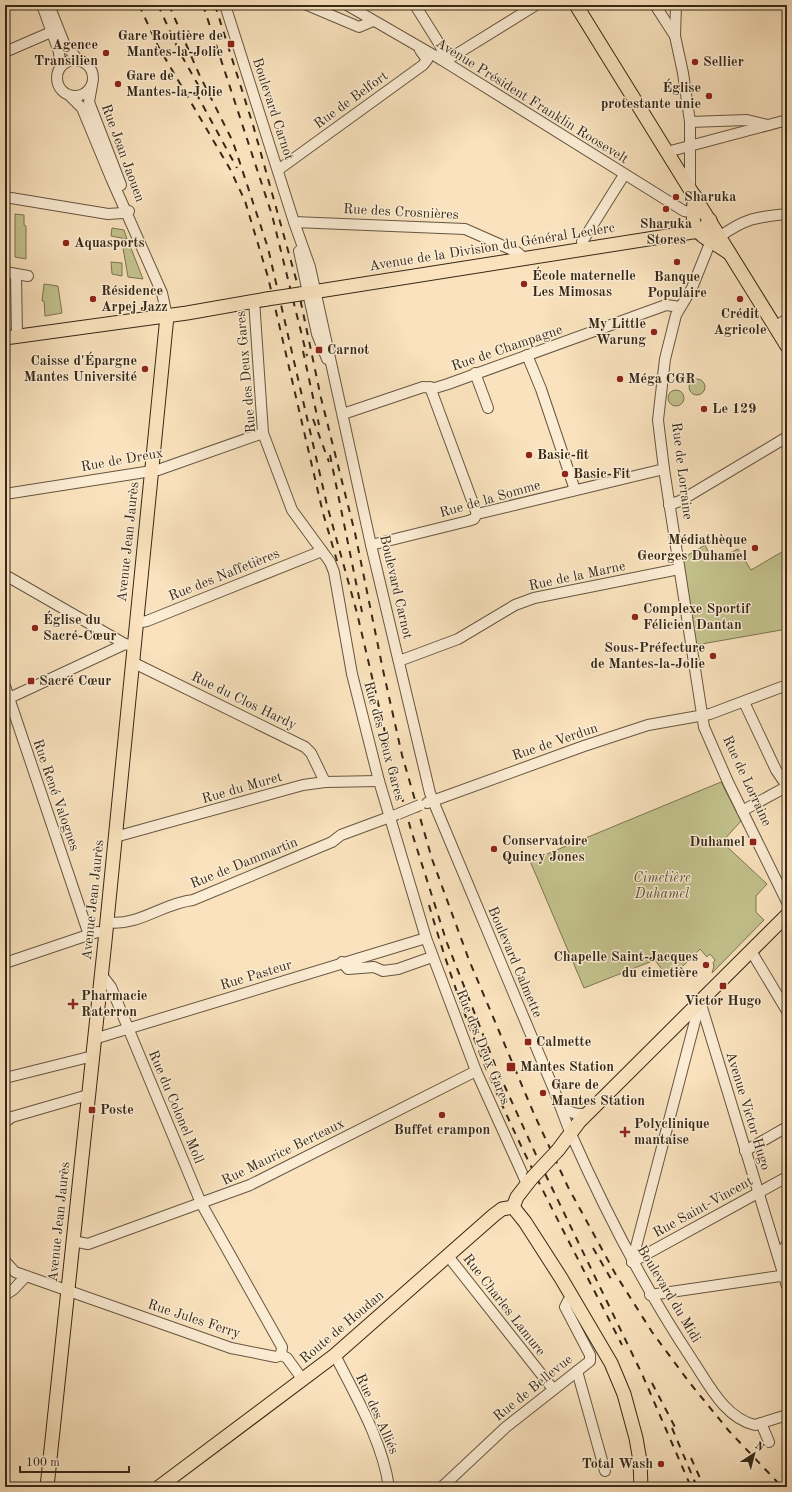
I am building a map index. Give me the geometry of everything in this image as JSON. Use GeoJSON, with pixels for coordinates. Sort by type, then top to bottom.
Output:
{"type":"FeatureCollection","features":[{"type":"Feature","properties":{"kind":"main road"},"geometry":{"type":"LineString","coordinates":[[577,8],[707,217],[702,234]]}},
{"type":"Feature","properties":{"kind":"main road"},"geometry":{"type":"LineString","coordinates":[[692,192],[702,234],[730,254],[787,346]]}},
{"type":"Feature","properties":{"kind":"main road","name":"Avenue de la Division du Général Leclerc"},"geometry":{"type":"LineString","coordinates":[[11,337],[167,316],[308,292],[583,249],[702,234],[702,221],[707,217]]}},
{"type":"Feature","properties":{"kind":"main road","name":"Avenue Jean Jaurès"},"geometry":{"type":"LineString","coordinates":[[47,1487],[115,837],[132,662],[129,645],[136,623],[167,316]]}},
{"type":"Feature","properties":{"kind":"main road"},"geometry":{"type":"LineString","coordinates":[[641,1487],[640,1461],[636,1438],[624,1394],[603,1347],[516,1210],[517,1197],[529,1181],[591,1111],[787,915]]}},
{"type":"Feature","properties":{"kind":"main road","name":"Route de Houdan"},"geometry":{"type":"LineString","coordinates":[[159,1487],[335,1355],[497,1213],[507,1207],[516,1210]]}},
{"type":"Feature","properties":{"kind":"street"},"geometry":{"type":"LineString","coordinates":[[42,5],[67,49],[79,61],[89,67],[93,78],[92,85],[84,93],[70,96],[60,90],[57,72],[60,67],[69,61],[79,61]]}},
{"type":"Feature","properties":{"kind":"street"},"geometry":{"type":"LineString","coordinates":[[49,5],[56,31],[60,67]]}},
{"type":"Feature","properties":{"kind":"street","name":"Boulevard Carnot"},"geometry":{"type":"LineString","coordinates":[[225,5],[294,222],[310,267],[308,292],[336,379],[371,544],[433,800]]}},
{"type":"Feature","properties":{"kind":"street"},"geometry":{"type":"LineString","coordinates":[[307,5],[359,27],[373,21]]}},
{"type":"Feature","properties":{"kind":"street","name":"Avenue Président Franklin Roosevelt"},"geometry":{"type":"LineString","coordinates":[[347,5],[418,48],[443,58],[624,175],[682,210],[702,234]]}},
{"type":"Feature","properties":{"kind":"street"},"geometry":{"type":"LineString","coordinates":[[415,5],[440,45],[443,58],[452,57],[536,5]]}},
{"type":"Feature","properties":{"kind":"street"},"geometry":{"type":"LineString","coordinates":[[655,5],[675,36]]}},
{"type":"Feature","properties":{"kind":"street"},"geometry":{"type":"LineString","coordinates":[[676,5],[675,36],[683,73],[690,122],[692,192]]}},
{"type":"Feature","properties":{"kind":"street"},"geometry":{"type":"LineString","coordinates":[[5,52],[56,31]]}},
{"type":"Feature","properties":{"kind":"street","name":"Rue de Belfort"},"geometry":{"type":"LineString","coordinates":[[278,170],[422,65],[427,60],[418,48]]}},
{"type":"Feature","properties":{"kind":"street","name":"Rue Jean Jaouen"},"geometry":{"type":"LineString","coordinates":[[92,85],[89,102],[90,107],[128,212]]}},
{"type":"Feature","properties":{"kind":"street","name":"Rue Jean Jaouen"},"geometry":{"type":"LineString","coordinates":[[70,96],[82,108],[128,212],[162,293],[167,316]]}},
{"type":"Feature","properties":{"kind":"street"},"geometry":{"type":"LineString","coordinates":[[690,122],[747,120],[770,125]]}},
{"type":"Feature","properties":{"kind":"street"},"geometry":{"type":"LineString","coordinates":[[667,152],[787,120]]}},
{"type":"Feature","properties":{"kind":"street"},"geometry":{"type":"LineString","coordinates":[[583,249],[582,242],[624,175]]}},
{"type":"Feature","properties":{"kind":"street"},"geometry":{"type":"LineString","coordinates":[[5,197],[108,214],[128,212]]}},
{"type":"Feature","properties":{"kind":"street"},"geometry":{"type":"LineString","coordinates":[[702,234],[751,218],[787,214]]}},
{"type":"Feature","properties":{"kind":"street","name":"Rue des Crosnières"},"geometry":{"type":"LineString","coordinates":[[294,222],[465,229],[517,252],[524,258]]}},
{"type":"Feature","properties":{"kind":"street","name":"Rue de Lorraine"},"geometry":{"type":"LineString","coordinates":[[702,234],[692,288],[680,307],[667,345],[659,399],[658,420],[664,469],[704,727],[742,811],[787,902]]}},
{"type":"Feature","properties":{"kind":"street"},"geometry":{"type":"LineString","coordinates":[[5,272],[28,276]]}},
{"type":"Feature","properties":{"kind":"street"},"geometry":{"type":"LineString","coordinates":[[11,337],[16,274]]}},
{"type":"Feature","properties":{"kind":"street","name":"Rue des Deux Gares"},"geometry":{"type":"LineString","coordinates":[[261,300],[263,433],[292,510],[322,550],[330,562],[334,572],[352,674],[379,781],[394,815],[432,957],[476,1071],[529,1181]]}},
{"type":"Feature","properties":{"kind":"street","name":"Rue de Champagne"},"geometry":{"type":"LineString","coordinates":[[344,414],[424,387],[448,384],[666,305],[680,307]]}},
{"type":"Feature","properties":{"kind":"street"},"geometry":{"type":"LineString","coordinates":[[775,327],[787,319]]}},
{"type":"Feature","properties":{"kind":"street"},"geometry":{"type":"LineString","coordinates":[[527,355],[541,389],[575,490]]}},
{"type":"Feature","properties":{"kind":"street"},"geometry":{"type":"LineString","coordinates":[[475,373],[488,408]]}},
{"type":"Feature","properties":{"kind":"street"},"geometry":{"type":"LineString","coordinates":[[430,387],[477,514]]}},
{"type":"Feature","properties":{"kind":"street","name":"Rue de Dreux"},"geometry":{"type":"LineString","coordinates":[[5,494],[151,471],[263,433]]}},
{"type":"Feature","properties":{"kind":"street"},"geometry":{"type":"LineString","coordinates":[[669,505],[680,501],[787,437]]}},
{"type":"Feature","properties":{"kind":"street","name":"Rue de la Somme"},"geometry":{"type":"LineString","coordinates":[[371,544],[468,521],[474,519],[477,514],[664,469]]}},
{"type":"Feature","properties":{"kind":"street","name":"Rue des Naffetières"},"geometry":{"type":"LineString","coordinates":[[136,623],[147,621],[322,550]]}},
{"type":"Feature","properties":{"kind":"street","name":"Rue de la Marne"},"geometry":{"type":"LineString","coordinates":[[399,661],[458,639],[515,605],[534,598],[679,569]]}},
{"type":"Feature","properties":{"kind":"street"},"geometry":{"type":"LineString","coordinates":[[5,576],[129,645]]}},
{"type":"Feature","properties":{"kind":"street"},"geometry":{"type":"LineString","coordinates":[[7,699],[129,645]]}},
{"type":"Feature","properties":{"kind":"street","name":"Rue du Clos Hardy"},"geometry":{"type":"LineString","coordinates":[[132,662],[302,745],[311,753],[325,782]]}},
{"type":"Feature","properties":{"kind":"street","name":"Rue de Verdun"},"geometry":{"type":"LineString","coordinates":[[420,805],[591,743],[648,725],[702,715],[744,702],[787,685]]}},
{"type":"Feature","properties":{"kind":"street","name":"Rue René Valognes"},"geometry":{"type":"LineString","coordinates":[[5,686],[7,699],[89,935]]}},
{"type":"Feature","properties":{"kind":"street"},"geometry":{"type":"LineString","coordinates":[[742,811],[787,786],[744,702]]}},
{"type":"Feature","properties":{"kind":"street","name":"Rue du Muret"},"geometry":{"type":"LineString","coordinates":[[115,837],[303,785],[325,782],[379,781]]}},
{"type":"Feature","properties":{"kind":"street","name":"Boulevard Calmette"},"geometry":{"type":"LineString","coordinates":[[433,800],[571,1134]]}},
{"type":"Feature","properties":{"kind":"street","name":"Rue de Dammartin"},"geometry":{"type":"LineString","coordinates":[[5,963],[98,932],[106,927],[152,915],[184,901],[193,900],[332,842],[341,835],[420,805]]}},
{"type":"Feature","properties":{"kind":"street","name":"Rue Pasteur"},"geometry":{"type":"LineString","coordinates":[[94,1039],[342,962],[426,938]]}},
{"type":"Feature","properties":{"kind":"street"},"geometry":{"type":"LineString","coordinates":[[751,951],[787,1012]]}},
{"type":"Feature","properties":{"kind":"street"},"geometry":{"type":"LineString","coordinates":[[342,962],[348,969],[374,967],[383,971],[398,969],[432,957]]}},
{"type":"Feature","properties":{"kind":"street","name":"Rue du Colonel Moll"},"geometry":{"type":"LineString","coordinates":[[101,974],[112,987],[128,1029],[201,1202],[282,1347],[281,1355]]}},
{"type":"Feature","properties":{"kind":"street"},"geometry":{"type":"LineString","coordinates":[[632,1262],[700,1001]]}},
{"type":"Feature","properties":{"kind":"street","name":"Avenue Victor Hugo"},"geometry":{"type":"LineString","coordinates":[[700,1001],[745,1150],[778,1252],[787,1286]]}},
{"type":"Feature","properties":{"kind":"street"},"geometry":{"type":"LineString","coordinates":[[693,1027],[700,1024],[708,1025]]}},
{"type":"Feature","properties":{"kind":"street"},"geometry":{"type":"LineString","coordinates":[[5,1078],[92,1057]]}},
{"type":"Feature","properties":{"kind":"street","name":"Rue Maurice Berteaux"},"geometry":{"type":"LineString","coordinates":[[73,1241],[88,1244],[201,1202],[226,1196],[476,1071]]}},
{"type":"Feature","properties":{"kind":"street"},"geometry":{"type":"LineString","coordinates":[[5,1122],[12,1117],[88,1095]]}},
{"type":"Feature","properties":{"kind":"street"},"geometry":{"type":"LineString","coordinates":[[560,1105],[572,1113],[582,1115],[591,1111]]}},
{"type":"Feature","properties":{"kind":"street"},"geometry":{"type":"LineString","coordinates":[[745,1150],[787,1127]]}},
{"type":"Feature","properties":{"kind":"street","name":"Boulevard du Midi"},"geometry":{"type":"LineString","coordinates":[[571,1134],[632,1262],[650,1295],[722,1402],[738,1418],[755,1425],[761,1423]]}},
{"type":"Feature","properties":{"kind":"street","name":"Rue Saint-Vincent"},"geometry":{"type":"LineString","coordinates":[[632,1262],[787,1176]]}},
{"type":"Feature","properties":{"kind":"street"},"geometry":{"type":"LineString","coordinates":[[778,1252],[782,1251],[787,1244]]}},
{"type":"Feature","properties":{"kind":"street","name":"Rue Charles Lamure"},"geometry":{"type":"LineString","coordinates":[[448,1256],[553,1389]]}},
{"type":"Feature","properties":{"kind":"street","name":"Rue Jules Ferry"},"geometry":{"type":"LineString","coordinates":[[5,1261],[15,1272],[231,1348],[276,1357],[281,1355]]}},
{"type":"Feature","properties":{"kind":"street"},"geometry":{"type":"LineString","coordinates":[[650,1295],[785,1275]]}},
{"type":"Feature","properties":{"kind":"street"},"geometry":{"type":"LineString","coordinates":[[5,1295],[14,1289],[26,1276]]}},
{"type":"Feature","properties":{"kind":"street","name":"Rue de Bellevue"},"geometry":{"type":"LineString","coordinates":[[442,1487],[506,1427],[590,1360],[590,1355],[565,1307],[570,1296]]}},
{"type":"Feature","properties":{"kind":"street"},"geometry":{"type":"LineString","coordinates":[[281,1355],[287,1358],[303,1380]]}},
{"type":"Feature","properties":{"kind":"street","name":"Rue des Alliés"},"geometry":{"type":"LineString","coordinates":[[335,1355],[371,1429],[387,1474],[389,1487]]}},
{"type":"Feature","properties":{"kind":"street"},"geometry":{"type":"LineString","coordinates":[[577,1371],[605,1471]]}},
{"type":"Feature","properties":{"kind":"street"},"geometry":{"type":"LineString","coordinates":[[769,1442],[761,1423],[787,1414]]}},
{"type":"Feature","properties":{"kind":"green space"},"geometry":{"type":"Polygon","coordinates":[[[15,214],[24,215],[24,225],[26,226],[26,259],[15,257],[15,214]]]}},
{"type":"Feature","properties":{"kind":"green space"},"geometry":{"type":"Polygon","coordinates":[[[112,228],[124,230],[127,239],[111,236],[112,228]]]}},
{"type":"Feature","properties":{"kind":"green space"},"geometry":{"type":"Polygon","coordinates":[[[122,242],[129,243],[143,279],[128,277],[122,242]]]}},
{"type":"Feature","properties":{"kind":"green space"},"geometry":{"type":"Polygon","coordinates":[[[111,262],[122,263],[122,276],[112,274],[111,262]]]}},
{"type":"Feature","properties":{"kind":"green space"},"geometry":{"type":"Polygon","coordinates":[[[44,284],[58,286],[62,313],[45,316],[44,301],[42,301],[44,284]]]}},
{"type":"Feature","properties":{"kind":"green space"},"geometry":{"type":"Polygon","coordinates":[[[697,379],[703,381],[705,387],[703,393],[697,395],[691,393],[689,387],[691,381],[697,379]]]}},
{"type":"Feature","properties":{"kind":"green space"},"geometry":{"type":"Polygon","coordinates":[[[676,390],[682,392],[684,398],[682,404],[676,406],[670,404],[668,398],[670,392],[676,390]]]}},
{"type":"Feature","properties":{"kind":"green space"},"geometry":{"type":"Polygon","coordinates":[[[705,545],[713,561],[738,549],[751,570],[780,553],[787,552],[787,629],[696,645],[683,558],[705,545]]]}},
{"type":"Feature","properties":{"kind":"green space","name":"Cimetière Duhamel"},"geometry":{"type":"Polygon","coordinates":[[[721,782],[741,821],[722,842],[767,884],[756,896],[756,912],[764,920],[712,973],[714,966],[713,963],[715,960],[710,954],[707,957],[700,949],[676,973],[671,968],[665,974],[655,960],[584,988],[530,861],[721,782]]]}},
{"type":"Feature","properties":{"kind":"railway"},"geometry":{"type":"LineString","coordinates":[[139,5],[158,46],[230,169],[245,201],[268,277],[323,513],[337,561]]}},
{"type":"Feature","properties":{"kind":"railway"},"geometry":{"type":"LineString","coordinates":[[158,5],[180,53],[205,97]]}},
{"type":"Feature","properties":{"kind":"railway"},"geometry":{"type":"LineString","coordinates":[[169,5],[199,74],[233,142],[268,248],[327,505],[357,613],[391,758],[411,830],[447,943],[495,1065],[537,1157],[642,1374],[691,1487]]}},
{"type":"Feature","properties":{"kind":"railway"},"geometry":{"type":"LineString","coordinates":[[203,5],[272,215],[307,356]]}},
{"type":"Feature","properties":{"kind":"railway"},"geometry":{"type":"LineString","coordinates":[[215,5],[253,125],[296,279],[321,398],[355,533],[402,755],[432,859],[469,960],[534,1114],[568,1187],[616,1275],[652,1332],[689,1382],[729,1431],[782,1487]]}},
{"type":"Feature","properties":{"kind":"railway"},"geometry":{"type":"LineString","coordinates":[[196,93],[237,168]]}},
{"type":"Feature","properties":{"kind":"railway"},"geometry":{"type":"LineString","coordinates":[[303,351],[319,425]]}},
{"type":"Feature","properties":{"kind":"railway"},"geometry":{"type":"LineString","coordinates":[[313,419],[329,462]]}},
{"type":"Feature","properties":{"kind":"railway"},"geometry":{"type":"LineString","coordinates":[[330,455],[362,612]]}},
{"type":"Feature","properties":{"kind":"railway"},"geometry":{"type":"LineString","coordinates":[[429,905],[448,967],[478,1048],[501,1103],[534,1173],[622,1345]]}},
{"type":"Feature","properties":{"kind":"railway"},"geometry":{"type":"LineString","coordinates":[[593,1248],[614,1284]]}},
{"type":"Feature","properties":{"kind":"railway"},"geometry":{"type":"LineString","coordinates":[[652,1383],[677,1431]]}},
{"type":"Feature","properties":{"kind":"railway"},"geometry":{"type":"LineString","coordinates":[[672,1428],[697,1487]]}},
{"type":"Feature","properties":{"kind":"railway"},"geometry":{"type":"LineString","coordinates":[[691,1458],[704,1487]]}},
{"type":"Feature","properties":{"kind":"place","name":"Gare Routière de Mantes-la-Jolie"},"geometry":{"type":"Point","coordinates":[231,44]}},
{"type":"Feature","properties":{"kind":"place","name":"Agence Transilien"},"geometry":{"type":"Point","coordinates":[106,53]}},
{"type":"Feature","properties":{"kind":"place","name":"Sellier"},"geometry":{"type":"Point","coordinates":[695,62]}},
{"type":"Feature","properties":{"kind":"place","name":"Gare de Mantes-la-Jolie"},"geometry":{"type":"Point","coordinates":[118,84]}},
{"type":"Feature","properties":{"kind":"place","name":"Église protestante unie"},"geometry":{"type":"Point","coordinates":[709,96]}},
{"type":"Feature","properties":{"kind":"place","name":"Sharuka"},"geometry":{"type":"Point","coordinates":[676,197]}},
{"type":"Feature","properties":{"kind":"place","name":"Sharuka Stores"},"geometry":{"type":"Point","coordinates":[666,209]}},
{"type":"Feature","properties":{"kind":"place","name":"Aquasports"},"geometry":{"type":"Point","coordinates":[66,243]}},
{"type":"Feature","properties":{"kind":"place","name":"Banque Populaire"},"geometry":{"type":"Point","coordinates":[677,262]}},
{"type":"Feature","properties":{"kind":"place","name":"École maternelle Les Mimosas"},"geometry":{"type":"Point","coordinates":[524,284]}},
{"type":"Feature","properties":{"kind":"place","name":"Résidence Arpej Jazz"},"geometry":{"type":"Point","coordinates":[93,299]}},
{"type":"Feature","properties":{"kind":"place","name":"Crédit Agricole"},"geometry":{"type":"Point","coordinates":[740,299]}},
{"type":"Feature","properties":{"kind":"place","name":"My Little Warung"},"geometry":{"type":"Point","coordinates":[654,332]}},
{"type":"Feature","properties":{"kind":"place","name":"Carnot"},"geometry":{"type":"Point","coordinates":[319,350]}},
{"type":"Feature","properties":{"kind":"place","name":"Caisse d'Épargne Mantes Université"},"geometry":{"type":"Point","coordinates":[145,369]}},
{"type":"Feature","properties":{"kind":"place","name":"Méga CGR"},"geometry":{"type":"Point","coordinates":[620,379]}},
{"type":"Feature","properties":{"kind":"place","name":"Le 129"},"geometry":{"type":"Point","coordinates":[704,409]}},
{"type":"Feature","properties":{"kind":"place","name":"Basic-fit"},"geometry":{"type":"Point","coordinates":[529,455]}},
{"type":"Feature","properties":{"kind":"place","name":"Basic-Fit"},"geometry":{"type":"Point","coordinates":[565,474]}},
{"type":"Feature","properties":{"kind":"place","name":"Médiathèque Georges Duhamel"},"geometry":{"type":"Point","coordinates":[755,548]}},
{"type":"Feature","properties":{"kind":"place","name":"Complexe Sportif Félicien Dantan"},"geometry":{"type":"Point","coordinates":[635,617]}},
{"type":"Feature","properties":{"kind":"place","name":"Église du Sacré-Cœur"},"geometry":{"type":"Point","coordinates":[35,628]}},
{"type":"Feature","properties":{"kind":"place","name":"Sous-Préfecture de Mantes-la-Jolie"},"geometry":{"type":"Point","coordinates":[713,656]}},
{"type":"Feature","properties":{"kind":"place","name":"Sacré Cœur"},"geometry":{"type":"Point","coordinates":[31,681]}},
{"type":"Feature","properties":{"kind":"place","name":"Duhamel"},"geometry":{"type":"Point","coordinates":[753,842]}},
{"type":"Feature","properties":{"kind":"place","name":"Conservatoire Quincy Jones"},"geometry":{"type":"Point","coordinates":[494,849]}},
{"type":"Feature","properties":{"kind":"place","name":"Chapelle Saint-Jacques du cimetière"},"geometry":{"type":"Point","coordinates":[706,965]}},
{"type":"Feature","properties":{"kind":"place","name":"Victor Hugo"},"geometry":{"type":"Point","coordinates":[723,986]}},
{"type":"Feature","properties":{"kind":"place","name":"Pharmacie Raterron"},"geometry":{"type":"Point","coordinates":[73,1004]}},
{"type":"Feature","properties":{"kind":"place","name":"Calmette"},"geometry":{"type":"Point","coordinates":[528,1042]}},
{"type":"Feature","properties":{"kind":"place","name":"Mantes Station"},"geometry":{"type":"Point","coordinates":[511,1067]}},
{"type":"Feature","properties":{"kind":"place","name":"Gare de Mantes Station"},"geometry":{"type":"Point","coordinates":[543,1093]}},
{"type":"Feature","properties":{"kind":"place","name":"Poste"},"geometry":{"type":"Point","coordinates":[92,1110]}},
{"type":"Feature","properties":{"kind":"place","name":"Buffet crampon"},"geometry":{"type":"Point","coordinates":[442,1115]}},
{"type":"Feature","properties":{"kind":"place","name":"Polyclinique mantaise"},"geometry":{"type":"Point","coordinates":[625,1132]}},
{"type":"Feature","properties":{"kind":"place","name":"Total Wash"},"geometry":{"type":"Point","coordinates":[661,1464]}}]}
